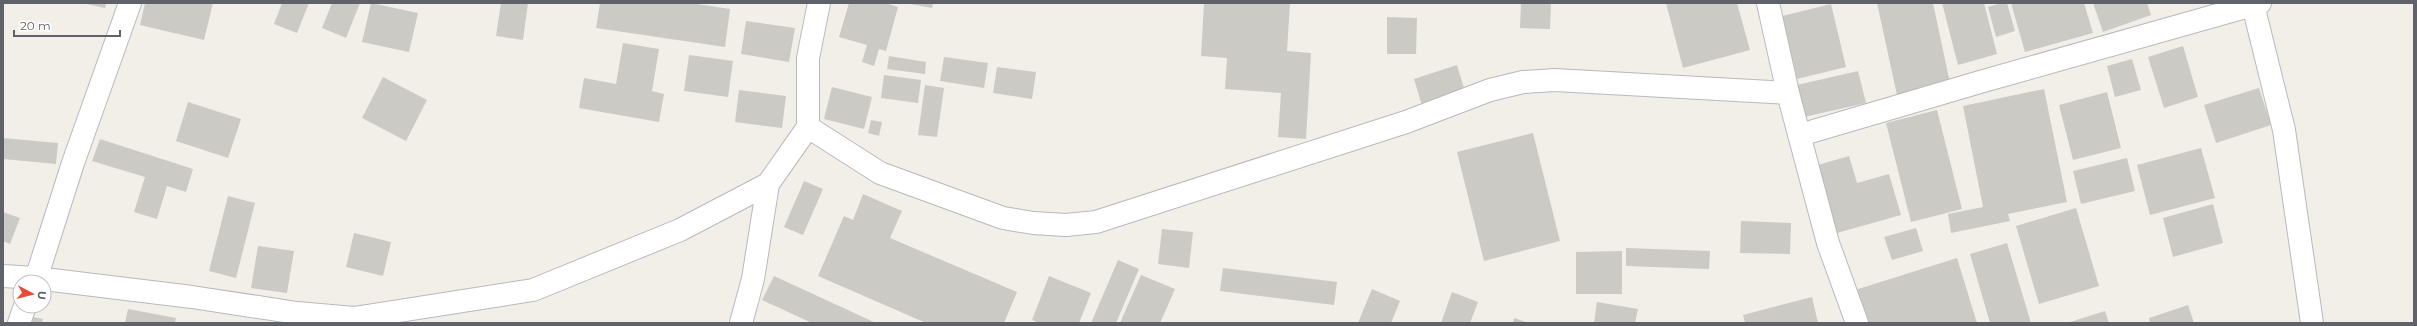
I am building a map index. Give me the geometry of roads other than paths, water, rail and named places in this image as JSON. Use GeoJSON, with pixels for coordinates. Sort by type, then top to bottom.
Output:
{"type":"FeatureCollection","features":[{"type":"Feature","properties":{"kind":"street"},"geometry":{"type":"LineString","coordinates":[[38,274],[73,163],[130,3]]}},
{"type":"Feature","properties":{"kind":"street"},"geometry":{"type":"LineString","coordinates":[[741,323],[753,279],[768,184],[808,127],[808,58],[819,3]]}},
{"type":"Feature","properties":{"kind":"street"},"geometry":{"type":"LineString","coordinates":[[1768,3],[1788,92],[1828,242],[1857,323]]}},
{"type":"Feature","properties":{"kind":"street"},"geometry":{"type":"LineString","coordinates":[[1800,135],[1980,82],[2257,4],[2284,130],[2312,323]]}},
{"type":"Feature","properties":{"kind":"street"},"geometry":{"type":"LineString","coordinates":[[808,127],[880,173],[1003,218],[1033,223],[1066,225],[1096,222],[1398,125],[1490,90],[1523,82],[1555,80],[1788,92]]}},
{"type":"Feature","properties":{"kind":"street"},"geometry":{"type":"LineString","coordinates":[[52,282],[192,297],[353,320],[533,290],[680,230],[768,184]]}}]}
